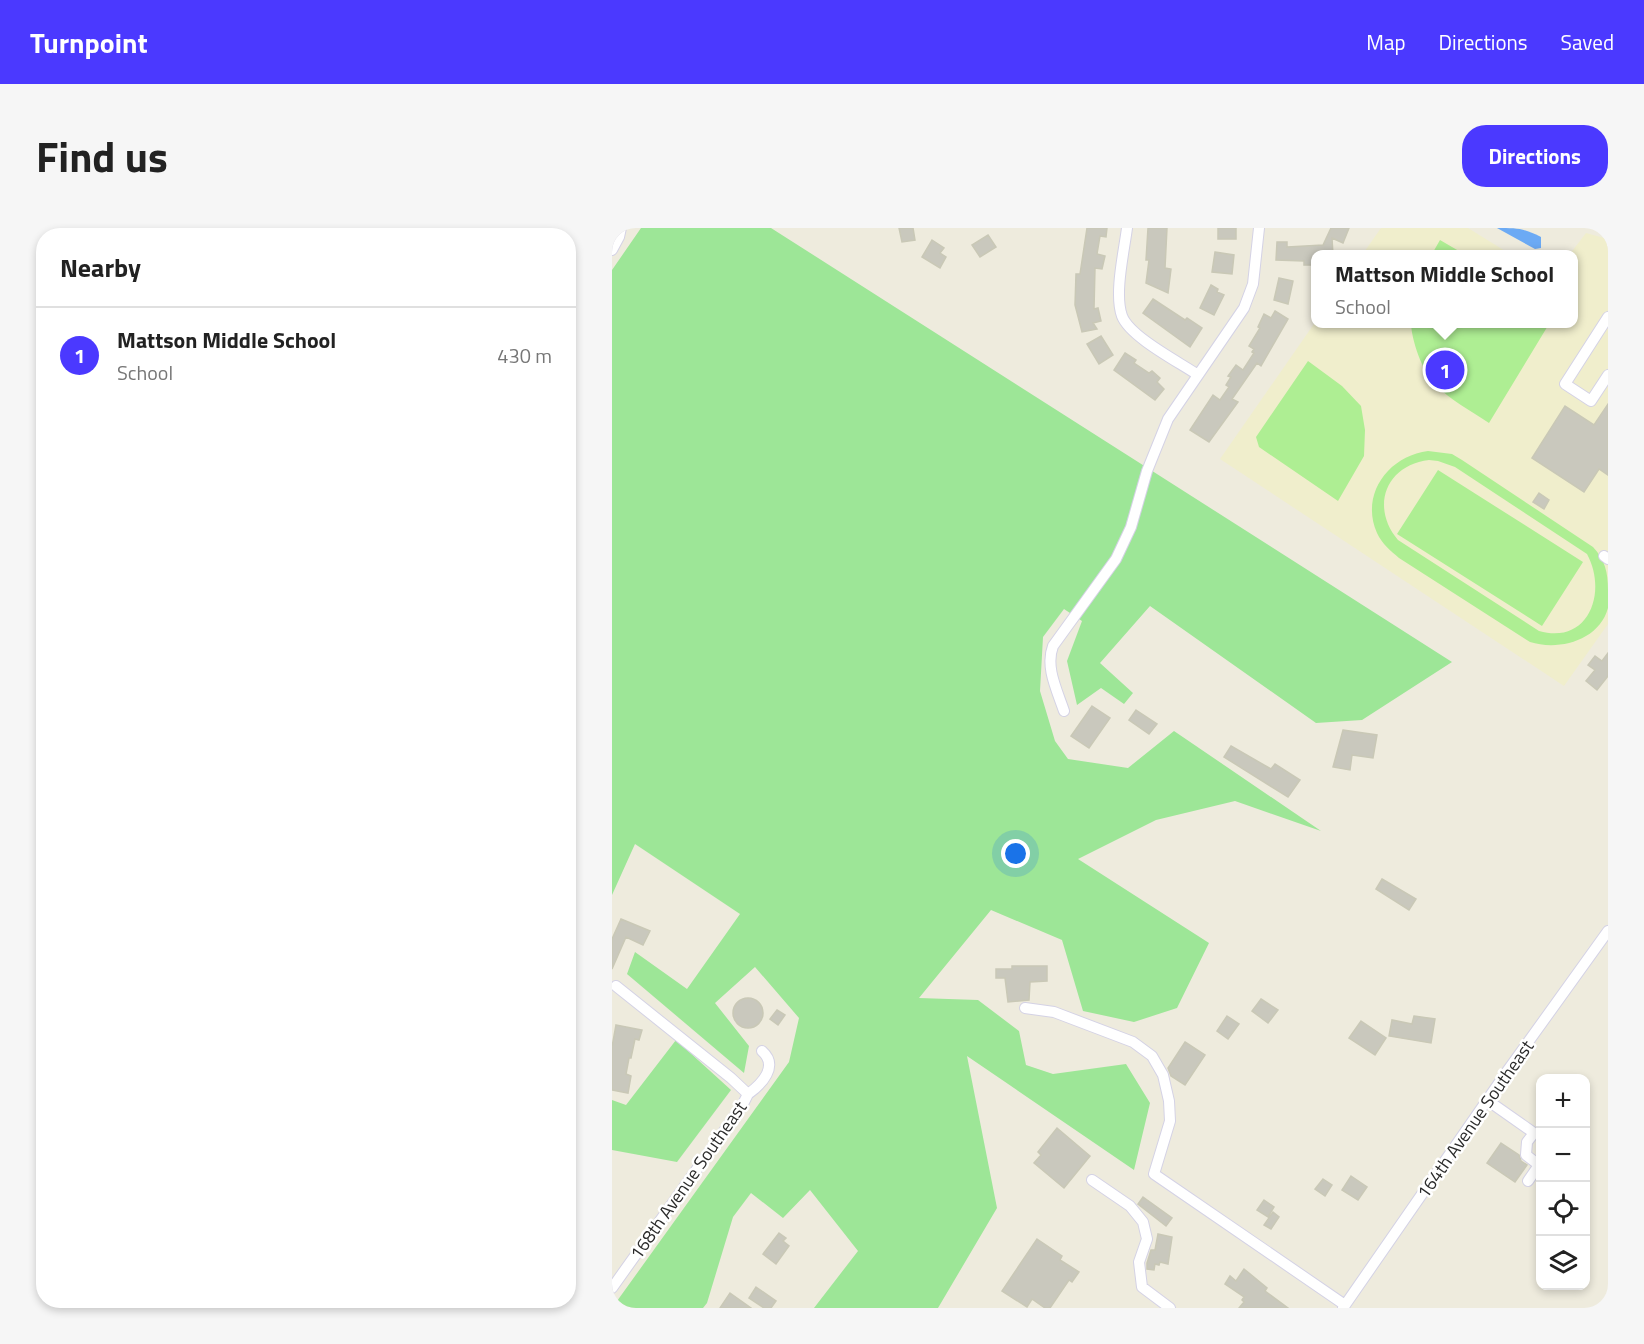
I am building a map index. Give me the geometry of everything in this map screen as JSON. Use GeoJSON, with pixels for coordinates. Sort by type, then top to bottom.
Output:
{"type":"FeatureCollection","features":[{"type":"Feature","properties":{"kind":"street"},"geometry":{"type":"LineString","coordinates":[[612,250],[621,228]]}},
{"type":"Feature","properties":{"kind":"street"},"geometry":{"type":"LineString","coordinates":[[1127,228],[1120,291],[1120,308],[1123,318],[1133,332],[1198,375]]}},
{"type":"Feature","properties":{"kind":"street"},"geometry":{"type":"LineString","coordinates":[[1064,711],[1051,672],[1049,655],[1053,646],[1116,559],[1131,527],[1147,471],[1168,420],[1244,308],[1253,284],[1259,228]]}},
{"type":"Feature","properties":{"kind":"street"},"geometry":{"type":"LineString","coordinates":[[1608,317],[1565,384],[1591,401],[1608,375]]}},
{"type":"Feature","properties":{"kind":"street","name":"164th Avenue Southeast"},"geometry":{"type":"LineString","coordinates":[[1344,1306],[1608,931]]}},
{"type":"Feature","properties":{"kind":"street","name":"168th Avenue Southeast"},"geometry":{"type":"LineString","coordinates":[[612,1288],[742,1106],[748,1094],[616,986]]}},
{"type":"Feature","properties":{"kind":"street"},"geometry":{"type":"LineString","coordinates":[[1025,1008],[1064,1015],[1132,1042],[1152,1056],[1163,1075],[1169,1101],[1170,1121],[1154,1174],[1344,1306]]}},
{"type":"Feature","properties":{"kind":"street"},"geometry":{"type":"LineString","coordinates":[[748,1094],[763,1082],[770,1063],[768,1055],[762,1051]]}},
{"type":"Feature","properties":{"kind":"street"},"geometry":{"type":"LineString","coordinates":[[1487,1100],[1534,1132],[1527,1142],[1526,1155],[1539,1165],[1528,1181]]}},
{"type":"Feature","properties":{"kind":"street"},"geometry":{"type":"LineString","coordinates":[[1092,1180],[1130,1206],[1143,1222],[1147,1239],[1138,1262],[1142,1287],[1170,1308]]}},
{"type":"Feature","properties":{"kind":"shaded area"},"geometry":{"type":"Polygon","coordinates":[[[1381,228],[1468,228],[1504,250],[1366,250],[1381,228]]]}},
{"type":"Feature","properties":{"kind":"shaded area"},"geometry":{"type":"Polygon","coordinates":[[[1586,233],[1608,239],[1608,624],[1564,686],[1220,459],[1311,328],[1578,328],[1578,250],[1573,250],[1586,233]]]}},
{"type":"Feature","properties":{"kind":"green space"},"geometry":{"type":"Polygon","coordinates":[[[641,228],[771,228],[1452,662],[1362,720],[1316,723],[1150,606],[1100,663],[1133,693],[1124,704],[1101,688],[1077,705],[1067,661],[1082,621],[1064,609],[1043,637],[1040,691],[1055,741],[1068,759],[1128,768],[1174,731],[1321,831],[1235,801],[1156,820],[1078,859],[1209,943],[1177,1008],[1134,1022],[1083,1011],[1062,940],[991,910],[919,998],[978,1000],[1019,1031],[1026,1065],[1053,1074],[1126,1064],[1150,1103],[1134,1170],[967,1056],[997,1208],[938,1308],[814,1308],[858,1251],[810,1190],[783,1218],[751,1193],[733,1217],[707,1303],[703,1308],[612,1308],[789,1062],[799,1018],[755,967],[715,1003],[749,1046],[744,1073],[627,974],[635,952],[687,989],[740,914],[635,844],[612,895],[612,270],[641,228]]]}},
{"type":"Feature","properties":{"kind":"green space"},"geometry":{"type":"Polygon","coordinates":[[[1440,240],[1457,250],[1434,250],[1440,240]]]}},
{"type":"Feature","properties":{"kind":"green space"},"geometry":{"type":"Polygon","coordinates":[[[1412,328],[1547,328],[1489,423],[1447,395],[1435,384],[1418,356],[1412,328]]]}},
{"type":"Feature","properties":{"kind":"green space"},"geometry":{"type":"Polygon","coordinates":[[[1308,361],[1342,386],[1361,406],[1365,430],[1364,456],[1338,501],[1259,447],[1256,437],[1308,361]]]}},
{"type":"Feature","properties":{"kind":"green space"},"geometry":{"type":"Polygon","coordinates":[[[1428,451],[1452,454],[1593,547],[1603,562],[1608,584],[1608,608],[1596,628],[1587,636],[1565,644],[1530,642],[1390,550],[1379,537],[1373,519],[1372,505],[1375,492],[1390,469],[1414,454],[1428,451]],[[1429,460],[1402,470],[1387,490],[1384,502],[1385,514],[1398,540],[1539,631],[1556,633],[1570,630],[1581,623],[1594,599],[1593,569],[1587,554],[1455,467],[1429,460]]]}},
{"type":"Feature","properties":{"kind":"green space"},"geometry":{"type":"Polygon","coordinates":[[[1438,470],[1583,562],[1542,626],[1397,534],[1438,470]]]}},
{"type":"Feature","properties":{"kind":"green space"},"geometry":{"type":"Polygon","coordinates":[[[676,1040],[731,1090],[677,1162],[612,1150],[612,1100],[626,1105],[676,1040]]]}},
{"type":"Feature","properties":{"kind":"water"},"geometry":{"type":"Polygon","coordinates":[[[1497,228],[1520,229],[1535,234],[1541,237],[1541,248],[1535,249],[1497,228]]]}},
{"type":"Feature","properties":{"kind":"building"},"geometry":{"type":"Polygon","coordinates":[[[899,228],[913,228],[915,240],[902,242],[899,228]]]}},
{"type":"Feature","properties":{"kind":"building"},"geometry":{"type":"Polygon","coordinates":[[[1087,228],[1107,228],[1106,237],[1100,236],[1097,254],[1105,256],[1102,269],[1095,268],[1094,309],[1098,308],[1101,321],[1093,323],[1097,329],[1082,332],[1075,305],[1076,274],[1080,274],[1087,228]]]}},
{"type":"Feature","properties":{"kind":"building"},"geometry":{"type":"Polygon","coordinates":[[[1148,228],[1167,228],[1165,268],[1171,269],[1168,293],[1146,283],[1149,260],[1146,260],[1148,228]]]}},
{"type":"Feature","properties":{"kind":"building"},"geometry":{"type":"Polygon","coordinates":[[[1218,228],[1236,228],[1236,239],[1218,239],[1218,228]]]}},
{"type":"Feature","properties":{"kind":"building"},"geometry":{"type":"Polygon","coordinates":[[[1331,228],[1349,228],[1343,243],[1332,238],[1333,250],[1311,250],[1311,265],[1304,265],[1304,261],[1276,260],[1277,242],[1287,242],[1287,247],[1323,245],[1331,228]]]}},
{"type":"Feature","properties":{"kind":"building"},"geometry":{"type":"Polygon","coordinates":[[[988,235],[996,247],[980,257],[972,245],[988,235]]]}},
{"type":"Feature","properties":{"kind":"building"},"geometry":{"type":"Polygon","coordinates":[[[932,240],[944,248],[940,253],[946,257],[940,268],[922,257],[932,240]]]}},
{"type":"Feature","properties":{"kind":"building"},"geometry":{"type":"Polygon","coordinates":[[[1215,252],[1234,255],[1232,274],[1212,272],[1215,252]]]}},
{"type":"Feature","properties":{"kind":"building"},"geometry":{"type":"Polygon","coordinates":[[[1279,278],[1293,281],[1288,304],[1274,300],[1279,278]]]}},
{"type":"Feature","properties":{"kind":"building"},"geometry":{"type":"Polygon","coordinates":[[[1211,285],[1218,289],[1217,292],[1224,295],[1214,315],[1200,308],[1211,285]]]}},
{"type":"Feature","properties":{"kind":"building"},"geometry":{"type":"Polygon","coordinates":[[[1153,299],[1202,328],[1190,347],[1143,313],[1153,299]]]}},
{"type":"Feature","properties":{"kind":"building"},"geometry":{"type":"Polygon","coordinates":[[[1275,311],[1288,319],[1261,366],[1257,363],[1232,399],[1238,402],[1209,442],[1190,430],[1213,395],[1220,400],[1229,387],[1226,385],[1231,377],[1228,376],[1236,365],[1243,370],[1254,353],[1252,352],[1254,349],[1249,346],[1260,328],[1258,327],[1264,314],[1271,318],[1275,311]]]}},
{"type":"Feature","properties":{"kind":"building"},"geometry":{"type":"Polygon","coordinates":[[[1101,336],[1113,355],[1099,364],[1087,344],[1101,336]]]}},
{"type":"Feature","properties":{"kind":"building"},"geometry":{"type":"Polygon","coordinates":[[[1125,353],[1136,360],[1134,363],[1149,373],[1152,371],[1160,378],[1157,382],[1164,389],[1155,400],[1114,370],[1125,353]]]}},
{"type":"Feature","properties":{"kind":"building"},"geometry":{"type":"Polygon","coordinates":[[[1608,404],[1608,475],[1599,469],[1584,492],[1532,458],[1565,406],[1594,425],[1608,404]]]}},
{"type":"Feature","properties":{"kind":"building"},"geometry":{"type":"Polygon","coordinates":[[[1539,493],[1549,500],[1544,509],[1533,502],[1539,493]]]}},
{"type":"Feature","properties":{"kind":"building"},"geometry":{"type":"Polygon","coordinates":[[[1608,653],[1608,676],[1597,690],[1586,681],[1595,670],[1588,665],[1595,656],[1602,661],[1608,653]]]}},
{"type":"Feature","properties":{"kind":"building"},"geometry":{"type":"Polygon","coordinates":[[[1092,706],[1110,718],[1089,748],[1071,736],[1092,706]]]}},
{"type":"Feature","properties":{"kind":"building"},"geometry":{"type":"Polygon","coordinates":[[[1136,710],[1157,724],[1149,734],[1129,720],[1136,710]]]}},
{"type":"Feature","properties":{"kind":"building"},"geometry":{"type":"Polygon","coordinates":[[[1343,730],[1377,735],[1373,758],[1352,755],[1350,770],[1333,767],[1343,730]]]}},
{"type":"Feature","properties":{"kind":"building"},"geometry":{"type":"Polygon","coordinates":[[[1231,746],[1271,769],[1275,764],[1300,780],[1288,797],[1224,757],[1231,746]]]}},
{"type":"Feature","properties":{"kind":"building"},"geometry":{"type":"Polygon","coordinates":[[[1382,879],[1416,899],[1409,910],[1376,889],[1382,879]]]}},
{"type":"Feature","properties":{"kind":"building"},"geometry":{"type":"Polygon","coordinates":[[[621,919],[650,931],[643,945],[626,937],[612,969],[612,939],[621,919]]]}},
{"type":"Feature","properties":{"kind":"building"},"geometry":{"type":"Polygon","coordinates":[[[1012,966],[1047,966],[1047,981],[1030,982],[1029,1000],[1008,1002],[1005,978],[996,978],[996,969],[1012,969],[1012,966]]]}},
{"type":"Feature","properties":{"kind":"building"},"geometry":{"type":"Polygon","coordinates":[[[748,998],[754,999],[762,1007],[762,1019],[754,1027],[748,1028],[742,1027],[734,1019],[733,1013],[734,1007],[742,999],[748,998]]]}},
{"type":"Feature","properties":{"kind":"building"},"geometry":{"type":"Polygon","coordinates":[[[1261,999],[1278,1010],[1268,1023],[1252,1011],[1261,999]]]}},
{"type":"Feature","properties":{"kind":"building"},"geometry":{"type":"Polygon","coordinates":[[[777,1010],[785,1015],[778,1025],[770,1019],[777,1010]]]}},
{"type":"Feature","properties":{"kind":"building"},"geometry":{"type":"Polygon","coordinates":[[[1227,1016],[1239,1024],[1228,1039],[1217,1031],[1227,1016]]]}},
{"type":"Feature","properties":{"kind":"building"},"geometry":{"type":"Polygon","coordinates":[[[1414,1016],[1435,1019],[1431,1043],[1389,1036],[1392,1020],[1412,1024],[1414,1016]]]}},
{"type":"Feature","properties":{"kind":"building"},"geometry":{"type":"Polygon","coordinates":[[[1361,1021],[1386,1038],[1375,1055],[1349,1038],[1361,1021]]]}},
{"type":"Feature","properties":{"kind":"building"},"geometry":{"type":"Polygon","coordinates":[[[616,1025],[642,1030],[639,1040],[635,1039],[631,1058],[629,1058],[626,1074],[631,1076],[628,1093],[612,1090],[612,1047],[616,1025]]]}},
{"type":"Feature","properties":{"kind":"building"},"geometry":{"type":"Polygon","coordinates":[[[1185,1042],[1205,1055],[1185,1085],[1171,1076],[1168,1068],[1185,1042]]]}},
{"type":"Feature","properties":{"kind":"building"},"geometry":{"type":"Polygon","coordinates":[[[1057,1128],[1090,1156],[1064,1188],[1034,1163],[1041,1155],[1038,1152],[1057,1128]]]}},
{"type":"Feature","properties":{"kind":"building"},"geometry":{"type":"Polygon","coordinates":[[[1501,1143],[1519,1155],[1521,1161],[1527,1165],[1515,1182],[1487,1163],[1501,1143]]]}},
{"type":"Feature","properties":{"kind":"building"},"geometry":{"type":"Polygon","coordinates":[[[1351,1176],[1367,1187],[1358,1200],[1342,1190],[1351,1176]]]}},
{"type":"Feature","properties":{"kind":"building"},"geometry":{"type":"Polygon","coordinates":[[[1323,1179],[1332,1185],[1325,1196],[1315,1189],[1323,1179]]]}},
{"type":"Feature","properties":{"kind":"building"},"geometry":{"type":"Polygon","coordinates":[[[1143,1197],[1172,1218],[1166,1226],[1138,1204],[1143,1197]]]}},
{"type":"Feature","properties":{"kind":"building"},"geometry":{"type":"Polygon","coordinates":[[[1264,1200],[1274,1207],[1268,1217],[1257,1210],[1264,1200]]]}},
{"type":"Feature","properties":{"kind":"building"},"geometry":{"type":"Polygon","coordinates":[[[1273,1212],[1279,1217],[1271,1229],[1264,1225],[1273,1212]]]}},
{"type":"Feature","properties":{"kind":"building"},"geometry":{"type":"Polygon","coordinates":[[[779,1233],[786,1238],[783,1241],[789,1246],[776,1264],[763,1254],[779,1233]]]}},
{"type":"Feature","properties":{"kind":"building"},"geometry":{"type":"Polygon","coordinates":[[[1158,1234],[1172,1237],[1168,1264],[1160,1262],[1159,1265],[1155,1264],[1154,1270],[1147,1269],[1151,1250],[1155,1250],[1158,1234]]]}},
{"type":"Feature","properties":{"kind":"building"},"geometry":{"type":"Polygon","coordinates":[[[1037,1239],[1062,1256],[1060,1260],[1079,1272],[1072,1282],[1069,1280],[1050,1308],[1045,1308],[1032,1299],[1027,1307],[1002,1291],[1037,1239]]]}},
{"type":"Feature","properties":{"kind":"building"},"geometry":{"type":"Polygon","coordinates":[[[1244,1269],[1267,1288],[1265,1291],[1288,1308],[1239,1308],[1244,1302],[1242,1300],[1244,1297],[1225,1284],[1230,1276],[1236,1281],[1244,1269]]]}},
{"type":"Feature","properties":{"kind":"building"},"geometry":{"type":"Polygon","coordinates":[[[756,1287],[776,1301],[771,1308],[764,1308],[749,1298],[756,1287]]]}},
{"type":"Feature","properties":{"kind":"building"},"geometry":{"type":"Polygon","coordinates":[[[730,1293],[751,1308],[720,1308],[730,1293]]]}},
{"type":"Feature","properties":{"kind":"place","name":"Mattson Middle School"},"geometry":{"type":"Point","coordinates":[1445,370]}}]}
